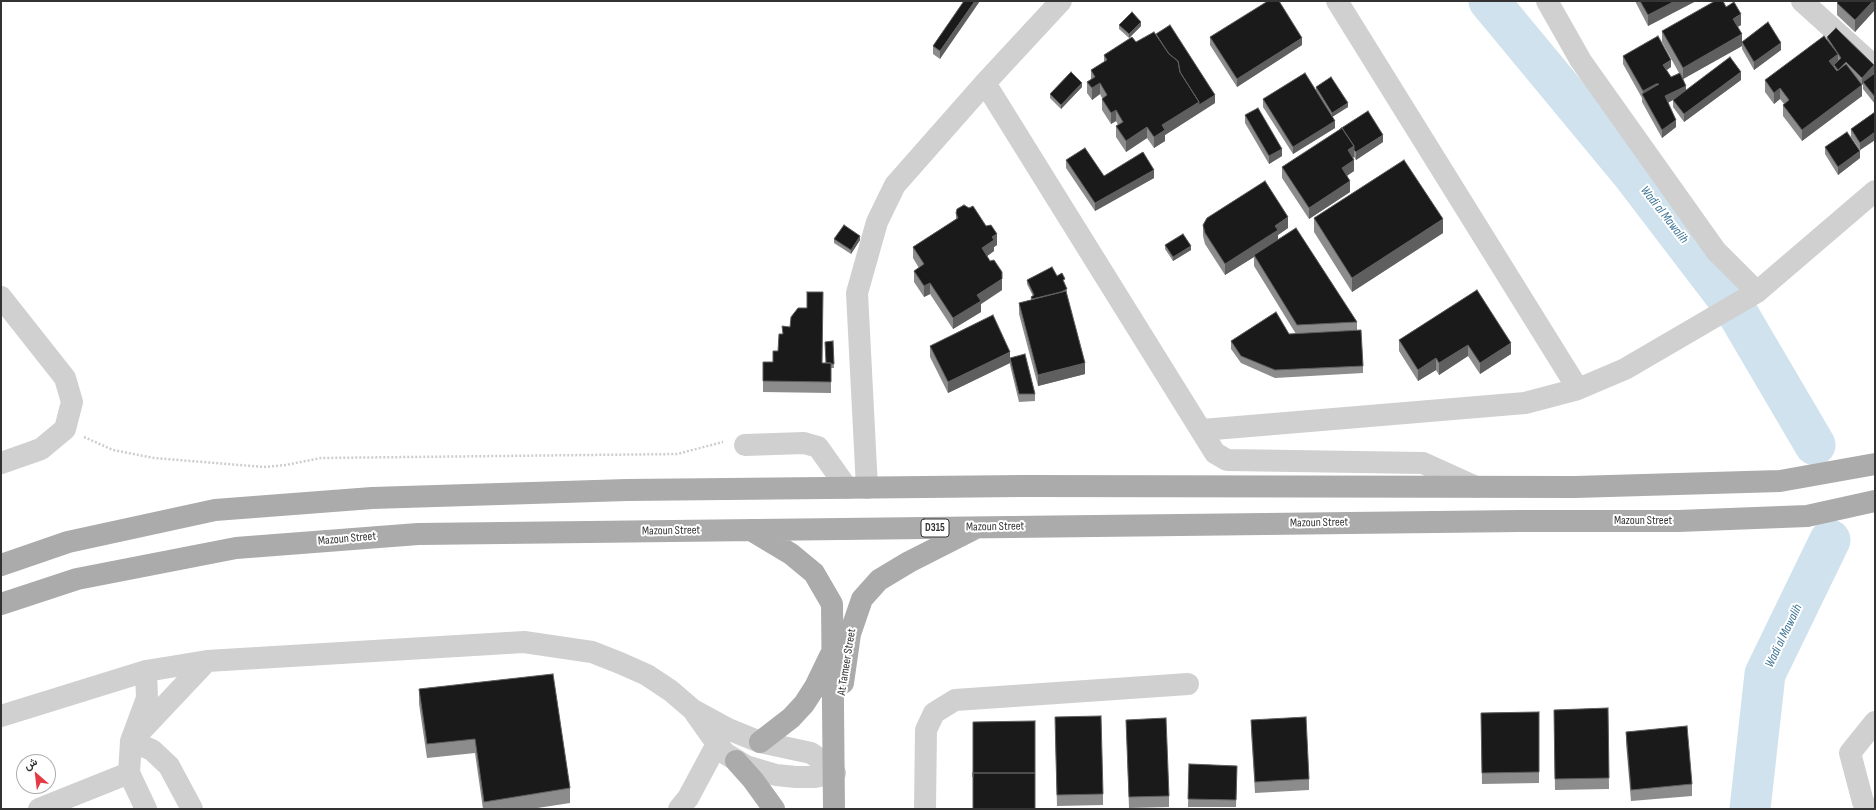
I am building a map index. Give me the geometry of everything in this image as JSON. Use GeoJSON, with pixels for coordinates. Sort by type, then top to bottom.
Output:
{"type":"FeatureCollection","features":[{"type":"Feature","properties":{"kind":"main road"},"geometry":{"type":"LineString","coordinates":[[1,565],[68,542],[215,510],[372,498],[627,490],[1023,486],[1575,487],[1780,481],[1866,467],[1875,464]]}},
{"type":"Feature","properties":{"kind":"main road","name":"Mazoun Street"},"geometry":{"type":"LineString","coordinates":[[1,604],[77,579],[236,548],[418,534],[1519,521],[1686,521],[1808,516],[1875,500]]}},
{"type":"Feature","properties":{"kind":"main road","name":"At Tameer Street"},"geometry":{"type":"LineString","coordinates":[[835,745],[850,634],[862,599],[879,580],[903,565],[979,527]]}},
{"type":"Feature","properties":{"kind":"main road","name":"At Tameer Street"},"geometry":{"type":"LineString","coordinates":[[751,530],[791,554],[814,573],[832,604],[835,745],[834,809]]}},
{"type":"Feature","properties":{"kind":"main road"},"geometry":{"type":"LineString","coordinates":[[760,742],[791,718],[804,704],[822,676],[832,651]]}},
{"type":"Feature","properties":{"kind":"main road"},"geometry":{"type":"LineString","coordinates":[[736,761],[753,780],[774,809]]}},
{"type":"Feature","properties":{"kind":"street"},"geometry":{"type":"LineString","coordinates":[[857,488],[857,293],[877,222],[895,185],[1060,1]]}},
{"type":"Feature","properties":{"kind":"street"},"geometry":{"type":"LineString","coordinates":[[1337,1],[1578,388]]}},
{"type":"Feature","properties":{"kind":"street"},"geometry":{"type":"LineString","coordinates":[[1547,1],[1581,60],[1716,251],[1758,292]]}},
{"type":"Feature","properties":{"kind":"street"},"geometry":{"type":"LineString","coordinates":[[1802,1],[1875,67]]}},
{"type":"Feature","properties":{"kind":"street"},"geometry":{"type":"LineString","coordinates":[[985,83],[1215,453],[1227,460],[1422,463],[1476,487]]}},
{"type":"Feature","properties":{"kind":"street"},"geometry":{"type":"LineString","coordinates":[[1202,430],[1525,403],[1578,388],[1625,370],[1758,292],[1875,191]]}},
{"type":"Feature","properties":{"kind":"street"},"geometry":{"type":"LineString","coordinates":[[1,297],[65,378],[72,402],[66,429],[41,449],[1,463]]}},
{"type":"Feature","properties":{"kind":"street"},"geometry":{"type":"LineString","coordinates":[[745,445],[804,443],[818,447],[857,488]]}},
{"type":"Feature","properties":{"kind":"street"},"geometry":{"type":"LineString","coordinates":[[1,716],[146,671],[207,661],[524,642],[592,652],[620,663],[647,675],[671,691],[693,710],[743,737],[811,753],[824,762],[834,773]]}},
{"type":"Feature","properties":{"kind":"street"},"geometry":{"type":"LineString","coordinates":[[131,741],[207,661]]}},
{"type":"Feature","properties":{"kind":"street"},"geometry":{"type":"LineString","coordinates":[[146,671],[147,698],[131,741],[129,773],[146,809]]}},
{"type":"Feature","properties":{"kind":"street"},"geometry":{"type":"LineString","coordinates":[[925,809],[926,730],[934,713],[955,700],[1188,684]]}},
{"type":"Feature","properties":{"kind":"street"},"geometry":{"type":"LineString","coordinates":[[693,710],[717,744],[736,761],[757,770],[776,775],[809,777],[834,773]]}},
{"type":"Feature","properties":{"kind":"street"},"geometry":{"type":"LineString","coordinates":[[1868,809],[1863,802],[1850,753],[1875,722]]}},
{"type":"Feature","properties":{"kind":"street"},"geometry":{"type":"LineString","coordinates":[[131,741],[152,750],[168,766],[192,809]]}},
{"type":"Feature","properties":{"kind":"street"},"geometry":{"type":"LineString","coordinates":[[687,805],[717,744]]}},
{"type":"Feature","properties":{"kind":"street"},"geometry":{"type":"LineString","coordinates":[[40,809],[129,773]]}},
{"type":"Feature","properties":{"kind":"path"},"geometry":{"type":"LineString","coordinates":[[66,429],[113,450],[154,458],[264,468],[321,458],[677,454],[724,442],[745,445]]}},
{"type":"Feature","properties":{"kind":"building"},"geometry":{"type":"Polygon","coordinates":[[[964,1],[975,1],[940,51],[933,46],[964,1]]]}},
{"type":"Feature","properties":{"kind":"building"},"geometry":{"type":"Polygon","coordinates":[[[1268,1],[1279,1],[1302,38],[1237,79],[1210,37],[1268,1]]]}},
{"type":"Feature","properties":{"kind":"building"},"geometry":{"type":"Polygon","coordinates":[[[1640,1],[1675,1],[1648,15],[1640,1]]]}},
{"type":"Feature","properties":{"kind":"building"},"geometry":{"type":"Polygon","coordinates":[[[1715,1],[1723,1],[1726,7],[1734,2],[1741,14],[1733,19],[1742,34],[1683,68],[1662,31],[1715,1]]]}},
{"type":"Feature","properties":{"kind":"building"},"geometry":{"type":"Polygon","coordinates":[[[1839,1],[1873,1],[1855,20],[1837,3],[1839,1]]]}},
{"type":"Feature","properties":{"kind":"building"},"geometry":{"type":"Polygon","coordinates":[[[1132,12],[1141,22],[1129,34],[1119,25],[1132,12]]]}},
{"type":"Feature","properties":{"kind":"building"},"geometry":{"type":"Polygon","coordinates":[[[1768,22],[1781,43],[1754,62],[1742,42],[1768,22]]]}},
{"type":"Feature","properties":{"kind":"building"},"geometry":{"type":"Polygon","coordinates":[[[1170,25],[1215,95],[1199,105],[1199,102],[1180,72],[1178,61],[1169,54],[1156,34],[1170,25]]]}},
{"type":"Feature","properties":{"kind":"building"},"geometry":{"type":"Polygon","coordinates":[[[1836,28],[1874,65],[1862,78],[1846,62],[1838,70],[1834,65],[1841,58],[1827,37],[1836,28]]]}},
{"type":"Feature","properties":{"kind":"building"},"geometry":{"type":"Polygon","coordinates":[[[1154,32],[1169,54],[1178,61],[1180,72],[1199,102],[1162,125],[1165,130],[1154,137],[1147,127],[1126,141],[1116,126],[1123,122],[1116,110],[1111,113],[1102,99],[1107,95],[1100,83],[1092,88],[1087,82],[1095,77],[1091,70],[1107,60],[1104,55],[1132,37],[1136,42],[1154,32]]]}},
{"type":"Feature","properties":{"kind":"building"},"geometry":{"type":"Polygon","coordinates":[[[1658,36],[1671,60],[1663,65],[1671,77],[1680,73],[1686,86],[1665,96],[1676,120],[1662,130],[1642,94],[1659,84],[1656,84],[1643,91],[1623,56],[1658,36]]]}},
{"type":"Feature","properties":{"kind":"building"},"geometry":{"type":"Polygon","coordinates":[[[1824,36],[1838,54],[1829,61],[1837,71],[1846,64],[1862,85],[1802,130],[1783,105],[1789,100],[1780,88],[1774,93],[1765,80],[1824,36]]]}},
{"type":"Feature","properties":{"kind":"building"},"geometry":{"type":"Polygon","coordinates":[[[1730,57],[1741,72],[1684,114],[1673,100],[1730,57]]]}},
{"type":"Feature","properties":{"kind":"building"},"geometry":{"type":"Polygon","coordinates":[[[1071,72],[1082,83],[1061,105],[1050,94],[1071,72]]]}},
{"type":"Feature","properties":{"kind":"building"},"geometry":{"type":"Polygon","coordinates":[[[1305,73],[1335,121],[1293,147],[1263,99],[1305,73]]]}},
{"type":"Feature","properties":{"kind":"building"},"geometry":{"type":"Polygon","coordinates":[[[1875,73],[1875,97],[1863,82],[1875,73]]]}},
{"type":"Feature","properties":{"kind":"building"},"geometry":{"type":"Polygon","coordinates":[[[1331,77],[1348,103],[1332,113],[1316,87],[1331,77]]]}},
{"type":"Feature","properties":{"kind":"building"},"geometry":{"type":"Polygon","coordinates":[[[1258,108],[1282,149],[1269,156],[1245,115],[1258,108]]]}},
{"type":"Feature","properties":{"kind":"building"},"geometry":{"type":"Polygon","coordinates":[[[1368,111],[1383,135],[1356,152],[1354,150],[1354,146],[1342,128],[1340,129],[1368,111]]]}},
{"type":"Feature","properties":{"kind":"building"},"geometry":{"type":"Polygon","coordinates":[[[1875,112],[1875,132],[1860,143],[1851,129],[1875,112]]]}},
{"type":"Feature","properties":{"kind":"building"},"geometry":{"type":"Polygon","coordinates":[[[1342,128],[1354,146],[1348,150],[1354,160],[1342,168],[1350,181],[1309,208],[1282,167],[1342,128]]]}},
{"type":"Feature","properties":{"kind":"building"},"geometry":{"type":"Polygon","coordinates":[[[1847,132],[1860,151],[1838,167],[1825,147],[1847,132]]]}},
{"type":"Feature","properties":{"kind":"building"},"geometry":{"type":"Polygon","coordinates":[[[1085,148],[1104,176],[1143,152],[1154,170],[1095,203],[1066,160],[1085,148]]]}},
{"type":"Feature","properties":{"kind":"building"},"geometry":{"type":"Polygon","coordinates":[[[1404,160],[1443,219],[1352,278],[1314,218],[1404,160]]]}},
{"type":"Feature","properties":{"kind":"building"},"geometry":{"type":"Polygon","coordinates":[[[1265,181],[1288,217],[1275,226],[1278,230],[1225,264],[1205,233],[1203,225],[1207,218],[1265,181]]]}},
{"type":"Feature","properties":{"kind":"building"},"geometry":{"type":"Polygon","coordinates":[[[964,205],[969,208],[973,206],[986,226],[991,225],[997,234],[992,237],[994,240],[982,248],[990,261],[994,260],[1002,272],[1002,279],[977,295],[981,301],[953,318],[930,283],[924,286],[914,271],[924,264],[913,247],[958,218],[956,213],[957,209],[964,205]]]}},
{"type":"Feature","properties":{"kind":"building"},"geometry":{"type":"Polygon","coordinates":[[[844,225],[860,236],[851,250],[834,239],[844,225]]]}},
{"type":"Feature","properties":{"kind":"building"},"geometry":{"type":"Polygon","coordinates":[[[1296,228],[1357,322],[1297,325],[1254,255],[1296,228]]]}},
{"type":"Feature","properties":{"kind":"building"},"geometry":{"type":"Polygon","coordinates":[[[1183,234],[1191,246],[1173,257],[1165,245],[1183,234]]]}},
{"type":"Feature","properties":{"kind":"building"},"geometry":{"type":"Polygon","coordinates":[[[1052,267],[1057,276],[1062,273],[1067,289],[1061,292],[1032,299],[1031,297],[1034,295],[1027,280],[1052,267]]]}},
{"type":"Feature","properties":{"kind":"building"},"geometry":{"type":"Polygon","coordinates":[[[1477,290],[1511,343],[1480,363],[1468,345],[1439,363],[1436,358],[1418,370],[1399,340],[1477,290]]]}},
{"type":"Feature","properties":{"kind":"building"},"geometry":{"type":"Polygon","coordinates":[[[1066,291],[1085,363],[1038,375],[1019,303],[1066,291]]]}},
{"type":"Feature","properties":{"kind":"building"},"geometry":{"type":"Polygon","coordinates":[[[807,292],[823,292],[822,363],[831,363],[831,382],[763,381],[763,362],[773,362],[773,351],[778,351],[779,334],[783,334],[782,326],[790,327],[791,317],[798,308],[807,308],[807,292]]]}},
{"type":"Feature","properties":{"kind":"building"},"geometry":{"type":"Polygon","coordinates":[[[1276,312],[1289,334],[1361,330],[1363,366],[1275,370],[1241,356],[1231,341],[1276,312]]]}},
{"type":"Feature","properties":{"kind":"building"},"geometry":{"type":"Polygon","coordinates":[[[993,315],[1010,352],[948,382],[930,346],[993,315]]]}},
{"type":"Feature","properties":{"kind":"building"},"geometry":{"type":"Polygon","coordinates":[[[833,341],[834,364],[826,363],[825,342],[833,341]]]}},
{"type":"Feature","properties":{"kind":"building"},"geometry":{"type":"Polygon","coordinates":[[[1025,354],[1035,394],[1019,394],[1010,358],[1025,354]]]}},
{"type":"Feature","properties":{"kind":"building"},"geometry":{"type":"Polygon","coordinates":[[[553,674],[570,788],[484,802],[475,739],[427,744],[419,689],[553,674]]]}},
{"type":"Feature","properties":{"kind":"building"},"geometry":{"type":"Polygon","coordinates":[[[1608,708],[1609,778],[1555,779],[1554,710],[1608,708]]]}},
{"type":"Feature","properties":{"kind":"building"},"geometry":{"type":"Polygon","coordinates":[[[1539,712],[1539,772],[1482,773],[1481,713],[1539,712]]]}},
{"type":"Feature","properties":{"kind":"building"},"geometry":{"type":"Polygon","coordinates":[[[1101,716],[1103,794],[1057,795],[1055,717],[1101,716]]]}},
{"type":"Feature","properties":{"kind":"building"},"geometry":{"type":"Polygon","coordinates":[[[1306,717],[1309,779],[1255,782],[1251,720],[1306,717]]]}},
{"type":"Feature","properties":{"kind":"building"},"geometry":{"type":"Polygon","coordinates":[[[1166,718],[1169,796],[1129,797],[1126,720],[1166,718]]]}},
{"type":"Feature","properties":{"kind":"building"},"geometry":{"type":"Polygon","coordinates":[[[1035,721],[1035,773],[973,773],[973,722],[1035,721]]]}},
{"type":"Feature","properties":{"kind":"building"},"geometry":{"type":"Polygon","coordinates":[[[1687,726],[1692,784],[1631,790],[1626,732],[1687,726]]]}},
{"type":"Feature","properties":{"kind":"building"},"geometry":{"type":"Polygon","coordinates":[[[1189,764],[1237,766],[1236,800],[1188,799],[1189,764]]]}},
{"type":"Feature","properties":{"kind":"building"},"geometry":{"type":"Polygon","coordinates":[[[973,773],[1035,773],[1035,809],[973,809],[973,773]]]}},
{"type":"Feature","properties":{"kind":"waterway","name":"Wadi al Mawalih"},"geometry":{"type":"LineString","coordinates":[[1489,1],[1634,176],[1734,307],[1815,445]]}},
{"type":"Feature","properties":{"kind":"waterway","name":"Wadi al Mawalih"},"geometry":{"type":"LineString","coordinates":[[1750,809],[1765,674],[1830,540]]}}]}
